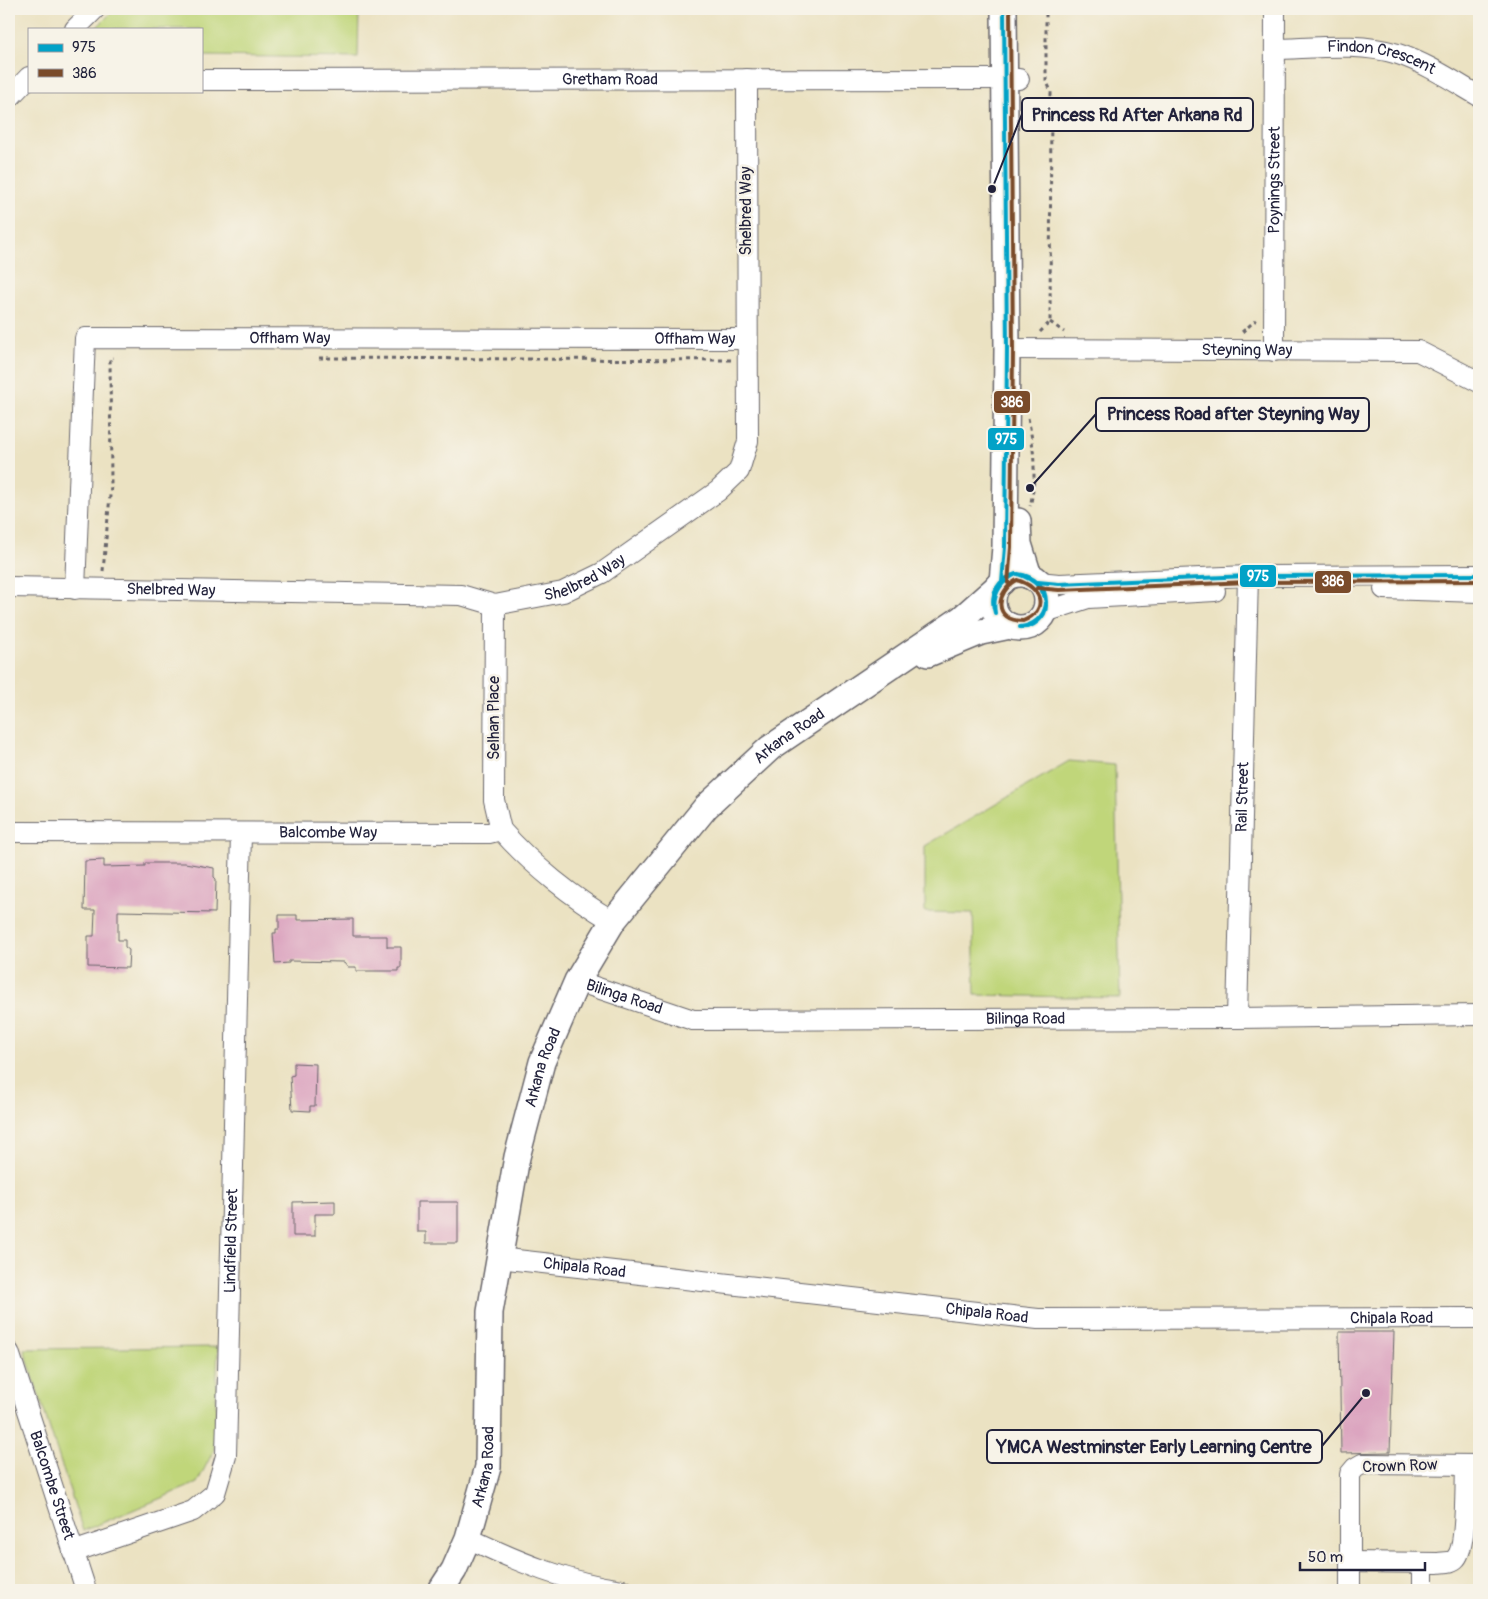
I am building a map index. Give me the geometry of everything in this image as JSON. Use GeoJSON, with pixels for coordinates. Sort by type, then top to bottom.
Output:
{"type":"FeatureCollection","features":[{"type":"Feature","properties":{"kind":"main road"},"geometry":{"type":"LineString","coordinates":[[1004,9],[1011,80],[1019,349],[1019,544],[1034,579],[1045,596],[1045,612],[1030,626],[1010,626],[998,616],[994,610],[993,602],[999,584],[1005,547],[1019,349]]}},
{"type":"Feature","properties":{"kind":"main road"},"geometry":{"type":"LineString","coordinates":[[1011,80],[1019,9]]}},
{"type":"Feature","properties":{"kind":"main road"},"geometry":{"type":"LineString","coordinates":[[999,584],[1010,576],[1034,579]]}},
{"type":"Feature","properties":{"kind":"main road","name":"Arkana Road"},"geometry":{"type":"LineString","coordinates":[[441,1590],[454,1570],[468,1538],[488,1467],[490,1312],[517,1157],[542,1062],[577,981],[613,921],[706,806],[770,748],[887,671],[962,618],[999,584]]}},
{"type":"Feature","properties":{"kind":"main road","name":"Arkana Road"},"geometry":{"type":"LineString","coordinates":[[887,671],[981,632],[1010,626]]}},
{"type":"Feature","properties":{"kind":"street"},"geometry":{"type":"LineString","coordinates":[[76,28],[94,9]]}},
{"type":"Feature","properties":{"kind":"street","name":"Poynings Street"},"geometry":{"type":"LineString","coordinates":[[1274,350],[1275,9]]}},
{"type":"Feature","properties":{"kind":"street","name":"Findon Crescent"},"geometry":{"type":"LineString","coordinates":[[1276,49],[1367,48],[1398,54],[1426,66],[1479,96]]}},
{"type":"Feature","properties":{"kind":"street"},"geometry":{"type":"LineString","coordinates":[[9,98],[28,78]]}},
{"type":"Feature","properties":{"kind":"street","name":"Shelbred Way"},"geometry":{"type":"LineString","coordinates":[[9,587],[461,595],[495,605],[563,592],[602,573],[718,491],[739,472],[748,441],[746,360],[747,79]]}},
{"type":"Feature","properties":{"kind":"street","name":"Gretham Road"},"geometry":{"type":"LineString","coordinates":[[202,80],[1011,80]]}},
{"type":"Feature","properties":{"kind":"street","name":"Offham Way"},"geometry":{"type":"LineString","coordinates":[[75,589],[85,338],[746,339]]}},
{"type":"Feature","properties":{"kind":"street","name":"Steyning Way"},"geometry":{"type":"LineString","coordinates":[[1019,349],[1066,341],[1274,350],[1418,350],[1479,382]]}},
{"type":"Feature","properties":{"kind":"street"},"geometry":{"type":"LineString","coordinates":[[1034,579],[1059,584],[1247,582],[1479,575]]}},
{"type":"Feature","properties":{"kind":"street"},"geometry":{"type":"LineString","coordinates":[[1045,612],[1088,598],[1247,582],[1479,592]]}},
{"type":"Feature","properties":{"kind":"street","name":"Rail Street"},"geometry":{"type":"LineString","coordinates":[[1237,1018],[1247,582]]}},
{"type":"Feature","properties":{"kind":"street","name":"Selhan Place"},"geometry":{"type":"LineString","coordinates":[[495,605],[494,800],[501,830]]}},
{"type":"Feature","properties":{"kind":"street"},"geometry":{"type":"LineString","coordinates":[[501,830],[514,844],[588,907],[613,921]]}},
{"type":"Feature","properties":{"kind":"street","name":"Balcombe Way"},"geometry":{"type":"LineString","coordinates":[[9,832],[241,834],[489,833],[501,830]]}},
{"type":"Feature","properties":{"kind":"street","name":"Lindfield Street"},"geometry":{"type":"LineString","coordinates":[[73,1552],[193,1511],[215,1493],[226,1456],[241,834]]}},
{"type":"Feature","properties":{"kind":"street","name":"Bilinga Road"},"geometry":{"type":"LineString","coordinates":[[577,981],[693,1020],[1479,1015]]}},
{"type":"Feature","properties":{"kind":"street","name":"Chipala Road"},"geometry":{"type":"LineString","coordinates":[[499,1258],[1038,1319],[1479,1318]]}},
{"type":"Feature","properties":{"kind":"street","name":"Balcombe Street"},"geometry":{"type":"LineString","coordinates":[[9,1352],[86,1590]]}},
{"type":"Feature","properties":{"kind":"street","name":"Crown Row"},"geometry":{"type":"LineString","coordinates":[[1350,1590],[1350,1474],[1354,1468],[1362,1464],[1473,1465]]}},
{"type":"Feature","properties":{"kind":"street"},"geometry":{"type":"LineString","coordinates":[[1350,1562],[1451,1562],[1456,1558],[1461,1549],[1473,1465]]}},
{"type":"Feature","properties":{"kind":"street"},"geometry":{"type":"LineString","coordinates":[[468,1538],[508,1557],[598,1587],[622,1590]]}},
{"type":"Feature","properties":{"kind":"street"},"geometry":{"type":"LineString","coordinates":[[1423,1563],[1423,1590]]}},
{"type":"Feature","properties":{"kind":"path"},"geometry":{"type":"LineString","coordinates":[[1046,9],[1046,80],[1051,91],[1050,322],[1066,341]]}},
{"type":"Feature","properties":{"kind":"path"},"geometry":{"type":"LineString","coordinates":[[1239,334],[1259,317]]}},
{"type":"Feature","properties":{"kind":"path"},"geometry":{"type":"LineString","coordinates":[[1019,349],[1031,341],[1050,322]]}},
{"type":"Feature","properties":{"kind":"path"},"geometry":{"type":"LineString","coordinates":[[114,590],[114,580],[103,574],[107,551],[111,485],[110,358],[120,358]]}},
{"type":"Feature","properties":{"kind":"path"},"geometry":{"type":"LineString","coordinates":[[309,358],[746,360]]}},
{"type":"Feature","properties":{"kind":"path"},"geometry":{"type":"LineString","coordinates":[[1027,416],[1031,430],[1034,492],[1028,514]]}},
{"type":"Feature","properties":{"kind":"green space"},"geometry":{"type":"Polygon","coordinates":[[[115,9],[359,9],[358,58],[202,56],[202,28],[96,28],[115,9]]]}},
{"type":"Feature","properties":{"kind":"green space"},"geometry":{"type":"Polygon","coordinates":[[[1069,761],[1115,765],[1120,998],[975,995],[973,913],[925,912],[925,846],[1069,761]]]}},
{"type":"Feature","properties":{"kind":"green space"},"geometry":{"type":"Polygon","coordinates":[[[218,1347],[214,1450],[197,1483],[83,1531],[24,1349],[218,1347]]]}},
{"type":"Feature","properties":{"kind":"building"},"geometry":{"type":"Polygon","coordinates":[[[104,860],[104,867],[145,866],[145,863],[185,863],[214,868],[214,877],[216,879],[215,913],[118,911],[118,940],[125,940],[125,947],[129,950],[128,968],[88,967],[88,936],[94,936],[95,910],[84,910],[85,861],[104,860]]]}},
{"type":"Feature","properties":{"kind":"building"},"geometry":{"type":"Polygon","coordinates":[[[279,915],[297,915],[297,920],[353,919],[353,936],[387,936],[387,947],[401,947],[401,968],[398,968],[398,971],[356,971],[356,967],[348,967],[344,962],[289,961],[289,963],[275,964],[273,933],[276,933],[276,929],[279,929],[279,915]]]}},
{"type":"Feature","properties":{"kind":"building"},"geometry":{"type":"Polygon","coordinates":[[[294,1063],[316,1064],[315,1106],[310,1106],[310,1111],[292,1110],[290,1076],[294,1075],[294,1063]]]}},
{"type":"Feature","properties":{"kind":"building"},"geometry":{"type":"Polygon","coordinates":[[[335,1201],[335,1214],[315,1214],[315,1236],[293,1236],[293,1202],[335,1201]]]}},
{"type":"Feature","properties":{"kind":"building"},"geometry":{"type":"Polygon","coordinates":[[[417,1202],[458,1202],[458,1243],[426,1243],[426,1232],[417,1232],[417,1202]]]}},
{"type":"Feature","properties":{"kind":"building"},"geometry":{"type":"Polygon","coordinates":[[[1339,1332],[1394,1332],[1390,1452],[1341,1453],[1339,1332]]]}},
{"type":"Feature","properties":{"kind":"transit line","name":"975"},"geometry":{"type":"LineString","coordinates":[[1002,582],[1005,547],[1007,349],[1004,9]]}},
{"type":"Feature","properties":{"kind":"transit line","name":"386"},"geometry":{"type":"LineString","coordinates":[[1008,583],[1011,547],[1013,349],[1010,9]]}},
{"type":"Feature","properties":{"kind":"transit line","name":"975"},"geometry":{"type":"LineString","coordinates":[[995,613],[993,600],[996,588],[1004,580],[1016,574]]}},
{"type":"Feature","properties":{"kind":"transit line","name":"975"},"geometry":{"type":"LineString","coordinates":[[995,613],[994,606],[998,590],[1010,577],[1016,574]]}},
{"type":"Feature","properties":{"kind":"transit line","name":"975"},"geometry":{"type":"LineString","coordinates":[[1018,574],[1029,577],[1038,583],[1044,592],[1046,604]]}},
{"type":"Feature","properties":{"kind":"transit line","name":"975"},"geometry":{"type":"LineString","coordinates":[[1018,574],[1029,579],[1041,589],[1046,604]]}},
{"type":"Feature","properties":{"kind":"transit line","name":"975"},"geometry":{"type":"LineString","coordinates":[[1038,582],[1059,584],[1248,576],[1479,575]]}},
{"type":"Feature","properties":{"kind":"transit line","name":"386"},"geometry":{"type":"LineString","coordinates":[[1017,580],[1032,588],[1037,593],[1039,599],[1037,611],[1023,621],[1013,620],[1006,616],[1002,611],[1001,605],[1004,591],[1017,580]]}},
{"type":"Feature","properties":{"kind":"transit line","name":"386"},"geometry":{"type":"LineString","coordinates":[[1037,588],[1059,590],[1248,582],[1479,581]]}},
{"type":"Feature","properties":{"kind":"transit line","name":"975"},"geometry":{"type":"LineString","coordinates":[[1020,627],[1029,626],[1038,621],[1046,609],[1046,604]]}},
{"type":"Feature","properties":{"kind":"transit line","name":"975"},"geometry":{"type":"LineString","coordinates":[[1020,627],[1029,625],[1037,620],[1043,613],[1046,604]]}},
{"type":"Feature","properties":{"kind":"place","name":"Princess Rd After Arkana Rd"},"geometry":{"type":"Point","coordinates":[992,189]}},
{"type":"Feature","properties":{"kind":"place","name":"Princess Road after Steyning Way"},"geometry":{"type":"Point","coordinates":[1030,488]}},
{"type":"Feature","properties":{"kind":"place","name":"YMCA Westminster Early Learning Centre"},"geometry":{"type":"Point","coordinates":[1366,1393]}}]}
